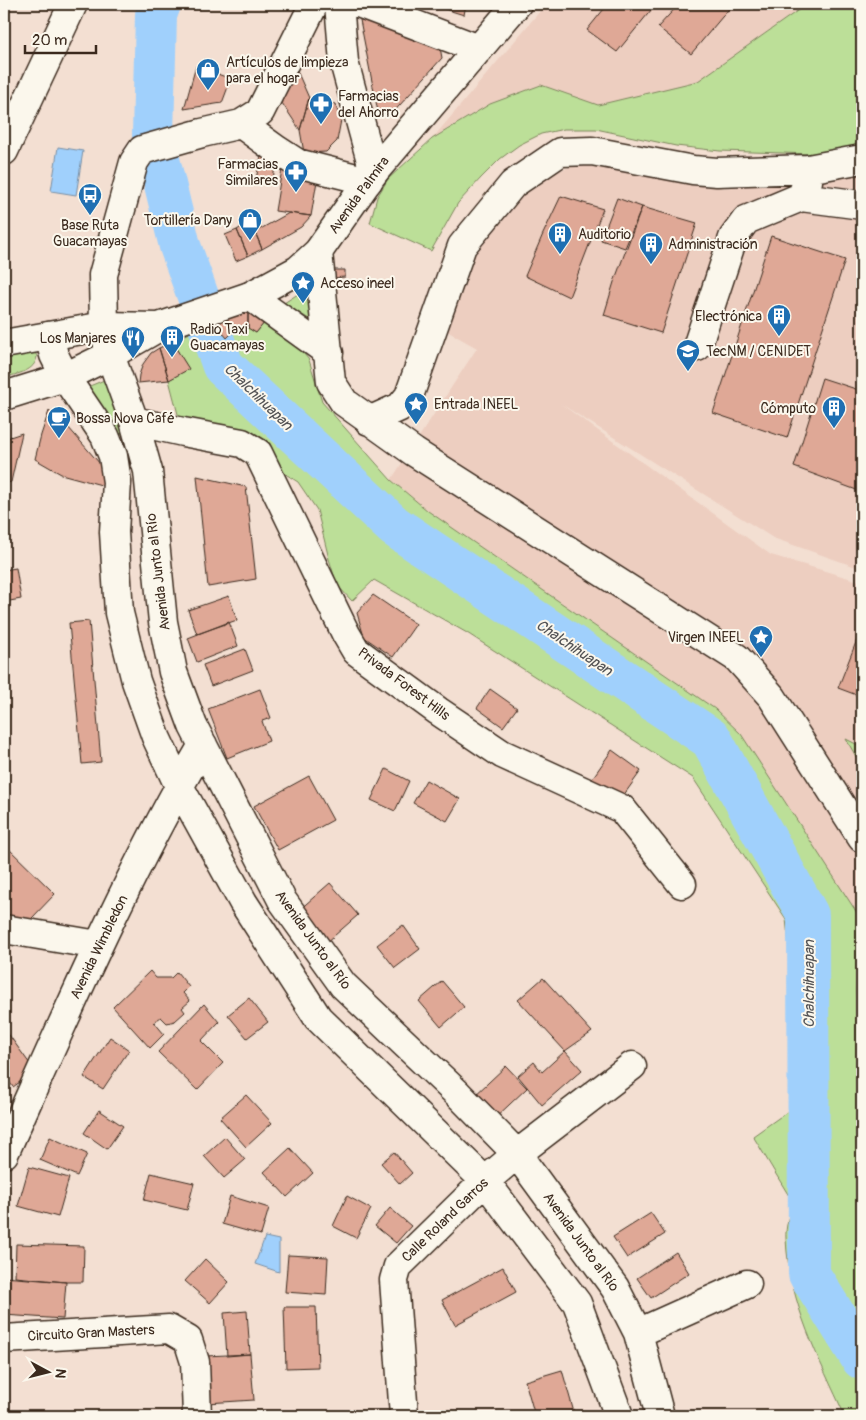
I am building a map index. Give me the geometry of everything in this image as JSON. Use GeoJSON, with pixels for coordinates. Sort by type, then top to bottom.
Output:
{"type":"FeatureCollection","features":[{"type":"Feature","properties":{"kind":"street"},"geometry":{"type":"LineString","coordinates":[[4,151],[73,4]]}},
{"type":"Feature","properties":{"kind":"street"},"geometry":{"type":"LineString","coordinates":[[314,4],[260,112],[241,124],[298,163],[371,176],[344,62],[339,4]]}},
{"type":"Feature","properties":{"kind":"street"},"geometry":{"type":"LineString","coordinates":[[361,4],[479,49]]}},
{"type":"Feature","properties":{"kind":"street","name":"Avenida Palmira"},"geometry":{"type":"LineString","coordinates":[[167,324],[245,297],[298,270],[318,252],[371,176],[517,4]]}},
{"type":"Feature","properties":{"kind":"street","name":"Avenida Junto al Río"},"geometry":{"type":"LineString","coordinates":[[241,124],[202,132],[142,150],[134,162],[103,275],[104,326],[110,355],[134,421],[148,471],[163,622],[173,672],[193,726],[282,900],[343,985],[458,1094],[517,1154],[616,1288],[638,1333],[660,1416]]}},
{"type":"Feature","properties":{"kind":"street"},"geometry":{"type":"LineString","coordinates":[[369,421],[400,407],[409,396],[462,246],[513,184],[560,152],[592,151],[693,170],[717,172],[808,169],[862,158]]}},
{"type":"Feature","properties":{"kind":"street"},"geometry":{"type":"LineString","coordinates":[[801,197],[808,184],[808,169]]}},
{"type":"Feature","properties":{"kind":"street"},"geometry":{"type":"LineString","coordinates":[[697,347],[733,238],[746,220],[801,197],[862,205]]}},
{"type":"Feature","properties":{"kind":"street"},"geometry":{"type":"LineString","coordinates":[[318,252],[331,382],[344,402],[369,421],[737,658],[772,697],[862,838]]}},
{"type":"Feature","properties":{"kind":"street"},"geometry":{"type":"LineString","coordinates":[[245,297],[329,353]]}},
{"type":"Feature","properties":{"kind":"street"},"geometry":{"type":"LineString","coordinates":[[4,344],[104,326],[167,324]]}},
{"type":"Feature","properties":{"kind":"street"},"geometry":{"type":"LineString","coordinates":[[4,396],[65,377],[167,324]]}},
{"type":"Feature","properties":{"kind":"street"},"geometry":{"type":"LineString","coordinates":[[49,336],[54,356],[65,377],[105,436],[113,456],[117,482],[114,532],[119,612],[136,681],[156,736],[179,786],[243,902],[318,1018],[484,1181],[576,1303],[619,1416]]}},
{"type":"Feature","properties":{"kind":"street","name":"Privada Forest Hills"},"geometry":{"type":"LineString","coordinates":[[134,421],[242,443],[258,453],[356,651],[438,711],[502,754],[622,809],[682,884]]}},
{"type":"Feature","properties":{"kind":"street"},"geometry":{"type":"LineString","coordinates":[[136,681],[173,672]]}},
{"type":"Feature","properties":{"kind":"street","name":"Avenida Wimbledon"},"geometry":{"type":"LineString","coordinates":[[4,1154],[98,945],[179,786],[203,745]]}},
{"type":"Feature","properties":{"kind":"street"},"geometry":{"type":"LineString","coordinates":[[4,929],[98,945]]}},
{"type":"Feature","properties":{"kind":"street","name":"Calle Roland Garros"},"geometry":{"type":"LineString","coordinates":[[404,1416],[394,1280],[398,1266],[484,1181],[632,1066]]}},
{"type":"Feature","properties":{"kind":"street"},"geometry":{"type":"LineString","coordinates":[[638,1333],[746,1284]]}},
{"type":"Feature","properties":{"kind":"street","name":"Circuito Gran Masters"},"geometry":{"type":"LineString","coordinates":[[4,1338],[169,1329],[188,1340],[195,1362],[197,1416]]}},
{"type":"Feature","properties":{"kind":"shaded area"},"geometry":{"type":"Polygon","coordinates":[[[546,4],[807,4],[699,81],[598,105],[541,85],[490,104],[432,139],[546,4]]]}},
{"type":"Feature","properties":{"kind":"shaded area"},"geometry":{"type":"Polygon","coordinates":[[[579,164],[597,164],[724,188],[778,183],[862,171],[862,569],[773,538],[561,404],[771,555],[862,582],[862,1089],[856,990],[861,919],[715,709],[428,511],[391,480],[477,348],[445,330],[473,253],[500,213],[533,183],[579,164]]]}},
{"type":"Feature","properties":{"kind":"green space"},"geometry":{"type":"Polygon","coordinates":[[[807,4],[862,4],[862,143],[814,154],[720,151],[676,146],[596,129],[564,129],[541,134],[519,145],[500,159],[458,203],[431,251],[370,223],[377,197],[388,179],[432,139],[490,104],[541,85],[598,105],[698,81],[807,4]]]}},
{"type":"Feature","properties":{"kind":"green space"},"geometry":{"type":"Polygon","coordinates":[[[312,285],[312,321],[284,303],[312,285]]]}},
{"type":"Feature","properties":{"kind":"green space"},"geometry":{"type":"Polygon","coordinates":[[[213,321],[248,328],[256,333],[264,323],[294,342],[309,360],[322,402],[391,480],[428,511],[715,709],[741,734],[861,919],[856,990],[862,1089],[862,1416],[845,1416],[807,1330],[799,1308],[788,1263],[786,1234],[792,1201],[753,1136],[794,1107],[799,1042],[786,919],[693,778],[467,633],[374,580],[352,601],[337,585],[317,510],[298,482],[270,464],[185,441],[169,380],[188,368],[172,342],[213,321]]]}},
{"type":"Feature","properties":{"kind":"green space"},"geometry":{"type":"Polygon","coordinates":[[[32,348],[37,356],[33,365],[25,371],[4,378],[4,352],[32,348]]]}},
{"type":"Feature","properties":{"kind":"green space"},"geometry":{"type":"Polygon","coordinates":[[[114,376],[130,444],[80,390],[114,376]]]}},
{"type":"Feature","properties":{"kind":"green space"},"geometry":{"type":"Polygon","coordinates":[[[846,739],[862,747],[862,767],[846,739]]]}},
{"type":"Feature","properties":{"kind":"water"},"geometry":{"type":"Polygon","coordinates":[[[58,147],[83,151],[76,195],[51,191],[58,147]]]}},
{"type":"Feature","properties":{"kind":"water"},"geometry":{"type":"Polygon","coordinates":[[[265,1237],[279,1240],[279,1272],[255,1264],[265,1237]]]}},
{"type":"Feature","properties":{"kind":"building"},"geometry":{"type":"Polygon","coordinates":[[[432,4],[466,4],[464,15],[432,4]]]}},
{"type":"Feature","properties":{"kind":"building"},"geometry":{"type":"Polygon","coordinates":[[[608,4],[656,4],[617,52],[587,30],[608,4]]]}},
{"type":"Feature","properties":{"kind":"building"},"geometry":{"type":"Polygon","coordinates":[[[679,4],[733,4],[691,54],[658,27],[679,4]]]}},
{"type":"Feature","properties":{"kind":"building"},"geometry":{"type":"Polygon","coordinates":[[[368,11],[439,42],[442,58],[391,115],[378,112],[360,20],[368,11]]]}},
{"type":"Feature","properties":{"kind":"building"},"geometry":{"type":"Polygon","coordinates":[[[294,64],[309,98],[300,130],[278,97],[294,64]]]}},
{"type":"Feature","properties":{"kind":"building","name":"Artículos de limpieza para el hogar"},"geometry":{"type":"Polygon","coordinates":[[[196,66],[231,79],[222,103],[184,109],[196,66]]]}},
{"type":"Feature","properties":{"kind":"building","name":"Farmacias del Ahorro"},"geometry":{"type":"Polygon","coordinates":[[[309,98],[335,104],[341,120],[337,141],[326,152],[304,153],[300,130],[309,98]]]}},
{"type":"Feature","properties":{"kind":"building"},"geometry":{"type":"Polygon","coordinates":[[[262,151],[276,155],[273,182],[256,179],[262,151]]]}},
{"type":"Feature","properties":{"kind":"building","name":"Farmacias Similares"},"geometry":{"type":"Polygon","coordinates":[[[282,169],[318,175],[311,216],[275,211],[282,169]]]}},
{"type":"Feature","properties":{"kind":"building","name":"Auditorio"},"geometry":{"type":"Polygon","coordinates":[[[561,196],[603,209],[569,297],[525,276],[561,196]]]}},
{"type":"Feature","properties":{"kind":"building"},"geometry":{"type":"Polygon","coordinates":[[[617,198],[642,207],[625,248],[601,240],[617,198]]]}},
{"type":"Feature","properties":{"kind":"building","name":"Administración"},"geometry":{"type":"Polygon","coordinates":[[[642,207],[697,223],[661,333],[604,315],[614,282],[642,207]]]}},
{"type":"Feature","properties":{"kind":"building"},"geometry":{"type":"Polygon","coordinates":[[[289,213],[311,216],[301,227],[262,249],[255,232],[289,213]]]}},
{"type":"Feature","properties":{"kind":"building","name":"Tortillería Dany"},"geometry":{"type":"Polygon","coordinates":[[[246,224],[255,232],[262,249],[248,256],[237,230],[246,224]]]}},
{"type":"Feature","properties":{"kind":"building"},"geometry":{"type":"Polygon","coordinates":[[[237,230],[248,256],[236,261],[225,235],[237,230]]]}},
{"type":"Feature","properties":{"kind":"building","name":"Electrónica"},"geometry":{"type":"Polygon","coordinates":[[[771,236],[845,260],[787,438],[713,413],[771,236]]]}},
{"type":"Feature","properties":{"kind":"building"},"geometry":{"type":"Polygon","coordinates":[[[332,270],[345,270],[345,277],[331,278],[332,270]]]}},
{"type":"Feature","properties":{"kind":"building"},"geometry":{"type":"Polygon","coordinates":[[[237,310],[248,313],[248,328],[239,326],[227,338],[213,321],[237,310]]]}},
{"type":"Feature","properties":{"kind":"building"},"geometry":{"type":"Polygon","coordinates":[[[248,313],[257,315],[264,323],[256,333],[248,328],[248,313]]]}},
{"type":"Feature","properties":{"kind":"building","name":"Radio Taxi Guacamayas"},"geometry":{"type":"Polygon","coordinates":[[[172,342],[189,369],[169,380],[159,348],[172,342]]]}},
{"type":"Feature","properties":{"kind":"building"},"geometry":{"type":"Polygon","coordinates":[[[159,348],[169,380],[138,383],[143,364],[151,353],[159,348]]]}},
{"type":"Feature","properties":{"kind":"building","name":"Cómputo"},"geometry":{"type":"Polygon","coordinates":[[[822,378],[862,391],[862,492],[794,467],[822,378]]]}},
{"type":"Feature","properties":{"kind":"building"},"geometry":{"type":"Polygon","coordinates":[[[49,411],[68,427],[101,465],[105,486],[61,474],[35,459],[49,411]]]}},
{"type":"Feature","properties":{"kind":"building"},"geometry":{"type":"Polygon","coordinates":[[[22,433],[11,482],[4,484],[4,439],[22,433]]]}},
{"type":"Feature","properties":{"kind":"building"},"geometry":{"type":"Polygon","coordinates":[[[197,476],[246,487],[256,579],[208,587],[197,476]]]}},
{"type":"Feature","properties":{"kind":"building"},"geometry":{"type":"Polygon","coordinates":[[[16,568],[21,599],[4,602],[4,570],[16,568]]]}},
{"type":"Feature","properties":{"kind":"building"},"geometry":{"type":"Polygon","coordinates":[[[373,595],[416,624],[393,657],[364,637],[357,613],[373,595]]]}},
{"type":"Feature","properties":{"kind":"building"},"geometry":{"type":"Polygon","coordinates":[[[229,596],[237,620],[197,634],[188,610],[229,596]]]}},
{"type":"Feature","properties":{"kind":"building"},"geometry":{"type":"Polygon","coordinates":[[[89,621],[101,762],[82,764],[69,623],[89,621]]]}},
{"type":"Feature","properties":{"kind":"building"},"geometry":{"type":"Polygon","coordinates":[[[229,622],[238,646],[197,662],[188,638],[229,622]]]}},
{"type":"Feature","properties":{"kind":"building"},"geometry":{"type":"Polygon","coordinates":[[[862,627],[862,697],[838,688],[862,627]]]}},
{"type":"Feature","properties":{"kind":"building"},"geometry":{"type":"Polygon","coordinates":[[[245,649],[253,670],[211,686],[203,665],[245,649]]]}},
{"type":"Feature","properties":{"kind":"building"},"geometry":{"type":"Polygon","coordinates":[[[260,689],[271,718],[262,721],[269,741],[227,758],[208,709],[260,689]]]}},
{"type":"Feature","properties":{"kind":"building"},"geometry":{"type":"Polygon","coordinates":[[[490,689],[517,708],[503,727],[477,708],[490,689]]]}},
{"type":"Feature","properties":{"kind":"building"},"geometry":{"type":"Polygon","coordinates":[[[612,750],[641,771],[618,803],[589,783],[612,750]]]}},
{"type":"Feature","properties":{"kind":"building"},"geometry":{"type":"Polygon","coordinates":[[[386,769],[409,781],[395,811],[371,800],[386,769]]]}},
{"type":"Feature","properties":{"kind":"building"},"geometry":{"type":"Polygon","coordinates":[[[309,776],[333,820],[278,850],[254,806],[309,776]]]}},
{"type":"Feature","properties":{"kind":"building"},"geometry":{"type":"Polygon","coordinates":[[[426,780],[460,799],[447,821],[413,803],[426,780]]]}},
{"type":"Feature","properties":{"kind":"building"},"geometry":{"type":"Polygon","coordinates":[[[5,845],[55,894],[10,941],[4,936],[5,845]]]}},
{"type":"Feature","properties":{"kind":"building"},"geometry":{"type":"Polygon","coordinates":[[[330,883],[358,915],[326,943],[298,911],[330,883]]]}},
{"type":"Feature","properties":{"kind":"building"},"geometry":{"type":"Polygon","coordinates":[[[403,925],[420,949],[395,968],[377,945],[403,925]]]}},
{"type":"Feature","properties":{"kind":"building"},"geometry":{"type":"Polygon","coordinates":[[[150,971],[156,978],[171,978],[177,972],[189,987],[183,993],[190,1001],[182,1008],[185,1012],[175,1021],[167,1023],[161,1017],[154,1022],[164,1034],[150,1048],[113,1007],[150,971]]]}},
{"type":"Feature","properties":{"kind":"building"},"geometry":{"type":"Polygon","coordinates":[[[543,978],[592,1032],[565,1051],[518,1000],[543,978]]]}},
{"type":"Feature","properties":{"kind":"building"},"geometry":{"type":"Polygon","coordinates":[[[442,981],[464,1007],[441,1027],[419,1001],[442,981]]]}},
{"type":"Feature","properties":{"kind":"building"},"geometry":{"type":"Polygon","coordinates":[[[249,998],[268,1022],[247,1038],[228,1015],[249,998]]]}},
{"type":"Feature","properties":{"kind":"building"},"geometry":{"type":"Polygon","coordinates":[[[204,1004],[219,1022],[201,1041],[223,1063],[197,1090],[158,1052],[204,1004]]]}},
{"type":"Feature","properties":{"kind":"building"},"geometry":{"type":"Polygon","coordinates":[[[4,1028],[35,1071],[13,1087],[4,1074],[4,1028]]]}},
{"type":"Feature","properties":{"kind":"building"},"geometry":{"type":"Polygon","coordinates":[[[110,1037],[129,1050],[103,1089],[84,1077],[110,1037]]]}},
{"type":"Feature","properties":{"kind":"building"},"geometry":{"type":"Polygon","coordinates":[[[565,1051],[582,1070],[542,1105],[518,1076],[534,1062],[542,1072],[565,1051]]]}},
{"type":"Feature","properties":{"kind":"building"},"geometry":{"type":"Polygon","coordinates":[[[506,1066],[527,1088],[492,1121],[471,1099],[506,1066]]]}},
{"type":"Feature","properties":{"kind":"building"},"geometry":{"type":"Polygon","coordinates":[[[246,1095],[272,1123],[246,1147],[220,1118],[246,1095]]]}},
{"type":"Feature","properties":{"kind":"building"},"geometry":{"type":"Polygon","coordinates":[[[99,1110],[123,1126],[107,1149],[84,1133],[99,1110]]]}},
{"type":"Feature","properties":{"kind":"building"},"geometry":{"type":"Polygon","coordinates":[[[50,1137],[87,1154],[77,1176],[40,1160],[50,1137]]]}},
{"type":"Feature","properties":{"kind":"building"},"geometry":{"type":"Polygon","coordinates":[[[225,1137],[245,1160],[224,1178],[204,1156],[225,1137]]]}},
{"type":"Feature","properties":{"kind":"building"},"geometry":{"type":"Polygon","coordinates":[[[290,1148],[313,1173],[287,1197],[264,1172],[290,1148]]]}},
{"type":"Feature","properties":{"kind":"building"},"geometry":{"type":"Polygon","coordinates":[[[394,1152],[412,1173],[400,1184],[381,1163],[394,1152]]]}},
{"type":"Feature","properties":{"kind":"building"},"geometry":{"type":"Polygon","coordinates":[[[29,1167],[69,1178],[58,1217],[18,1206],[29,1167]]]}},
{"type":"Feature","properties":{"kind":"building"},"geometry":{"type":"Polygon","coordinates":[[[151,1173],[194,1183],[187,1210],[144,1200],[151,1173]]]}},
{"type":"Feature","properties":{"kind":"building"},"geometry":{"type":"Polygon","coordinates":[[[230,1196],[269,1208],[261,1235],[222,1224],[230,1196]]]}},
{"type":"Feature","properties":{"kind":"building"},"geometry":{"type":"Polygon","coordinates":[[[347,1196],[371,1209],[356,1238],[333,1226],[347,1196]]]}},
{"type":"Feature","properties":{"kind":"building"},"geometry":{"type":"Polygon","coordinates":[[[390,1208],[411,1226],[396,1243],[375,1226],[390,1208]]]}},
{"type":"Feature","properties":{"kind":"building"},"geometry":{"type":"Polygon","coordinates":[[[651,1213],[665,1234],[627,1258],[613,1237],[651,1213]]]}},
{"type":"Feature","properties":{"kind":"building"},"geometry":{"type":"Polygon","coordinates":[[[16,1244],[84,1246],[83,1282],[15,1277],[16,1244]]]}},
{"type":"Feature","properties":{"kind":"building"},"geometry":{"type":"Polygon","coordinates":[[[676,1252],[689,1273],[651,1298],[637,1278],[676,1252]]]}},
{"type":"Feature","properties":{"kind":"building"},"geometry":{"type":"Polygon","coordinates":[[[288,1255],[328,1257],[326,1295],[285,1292],[288,1255]]]}},
{"type":"Feature","properties":{"kind":"building"},"geometry":{"type":"Polygon","coordinates":[[[205,1259],[229,1282],[210,1303],[185,1281],[205,1259]]]}},
{"type":"Feature","properties":{"kind":"building"},"geometry":{"type":"Polygon","coordinates":[[[503,1267],[516,1292],[455,1325],[442,1300],[503,1267]]]}},
{"type":"Feature","properties":{"kind":"building"},"geometry":{"type":"Polygon","coordinates":[[[4,1277],[66,1282],[63,1319],[4,1315],[4,1277]]]}},
{"type":"Feature","properties":{"kind":"building"},"geometry":{"type":"Polygon","coordinates":[[[284,1307],[316,1307],[318,1367],[286,1368],[284,1307]]]}},
{"type":"Feature","properties":{"kind":"building"},"geometry":{"type":"Polygon","coordinates":[[[247,1311],[250,1354],[227,1356],[224,1313],[247,1311]]]}},
{"type":"Feature","properties":{"kind":"building"},"geometry":{"type":"Polygon","coordinates":[[[250,1354],[254,1400],[207,1403],[205,1356],[250,1354]]]}},
{"type":"Feature","properties":{"kind":"building"},"geometry":{"type":"Polygon","coordinates":[[[562,1370],[575,1416],[535,1416],[525,1381],[562,1370]]]}},
{"type":"Feature","properties":{"kind":"waterway","name":"Chalchihuapan"},"geometry":{"type":"LineString","coordinates":[[160,4],[156,15],[153,135],[180,246],[223,366],[394,526],[711,739],[808,915],[809,1274],[862,1359]]}},
{"type":"Feature","properties":{"kind":"place","name":"Artículos de limpieza para el hogar"},"geometry":{"type":"Point","coordinates":[208,91]}},
{"type":"Feature","properties":{"kind":"place","name":"Farmacias del Ahorro"},"geometry":{"type":"Point","coordinates":[321,125]}},
{"type":"Feature","properties":{"kind":"place","name":"Farmacias Similares"},"geometry":{"type":"Point","coordinates":[296,193]}},
{"type":"Feature","properties":{"kind":"place","name":"Base Ruta Guacamayas"},"geometry":{"type":"Point","coordinates":[90,216]}},
{"type":"Feature","properties":{"kind":"place","name":"Tortillería Dany"},"geometry":{"type":"Point","coordinates":[250,241]}},
{"type":"Feature","properties":{"kind":"place","name":"Auditorio"},"geometry":{"type":"Point","coordinates":[560,255]}},
{"type":"Feature","properties":{"kind":"place","name":"Administración"},"geometry":{"type":"Point","coordinates":[651,265]}},
{"type":"Feature","properties":{"kind":"place","name":"Acceso ineel"},"geometry":{"type":"Point","coordinates":[303,304]}},
{"type":"Feature","properties":{"kind":"place","name":"Electrónica"},"geometry":{"type":"Point","coordinates":[779,337]}},
{"type":"Feature","properties":{"kind":"place","name":"Radio Taxi Guacamayas"},"geometry":{"type":"Point","coordinates":[172,358]}},
{"type":"Feature","properties":{"kind":"place","name":"Los Manjares"},"geometry":{"type":"Point","coordinates":[133,359]}},
{"type":"Feature","properties":{"kind":"place","name":"TecNM / CENIDET"},"geometry":{"type":"Point","coordinates":[688,372]}},
{"type":"Feature","properties":{"kind":"place","name":"Entrada INEEL"},"geometry":{"type":"Point","coordinates":[416,425]}},
{"type":"Feature","properties":{"kind":"place","name":"Cómputo"},"geometry":{"type":"Point","coordinates":[834,429]}},
{"type":"Feature","properties":{"kind":"place","name":"Bossa Nova Café"},"geometry":{"type":"Point","coordinates":[59,439]}},
{"type":"Feature","properties":{"kind":"place","name":"Virgen INEEL"},"geometry":{"type":"Point","coordinates":[761,658]}}]}
